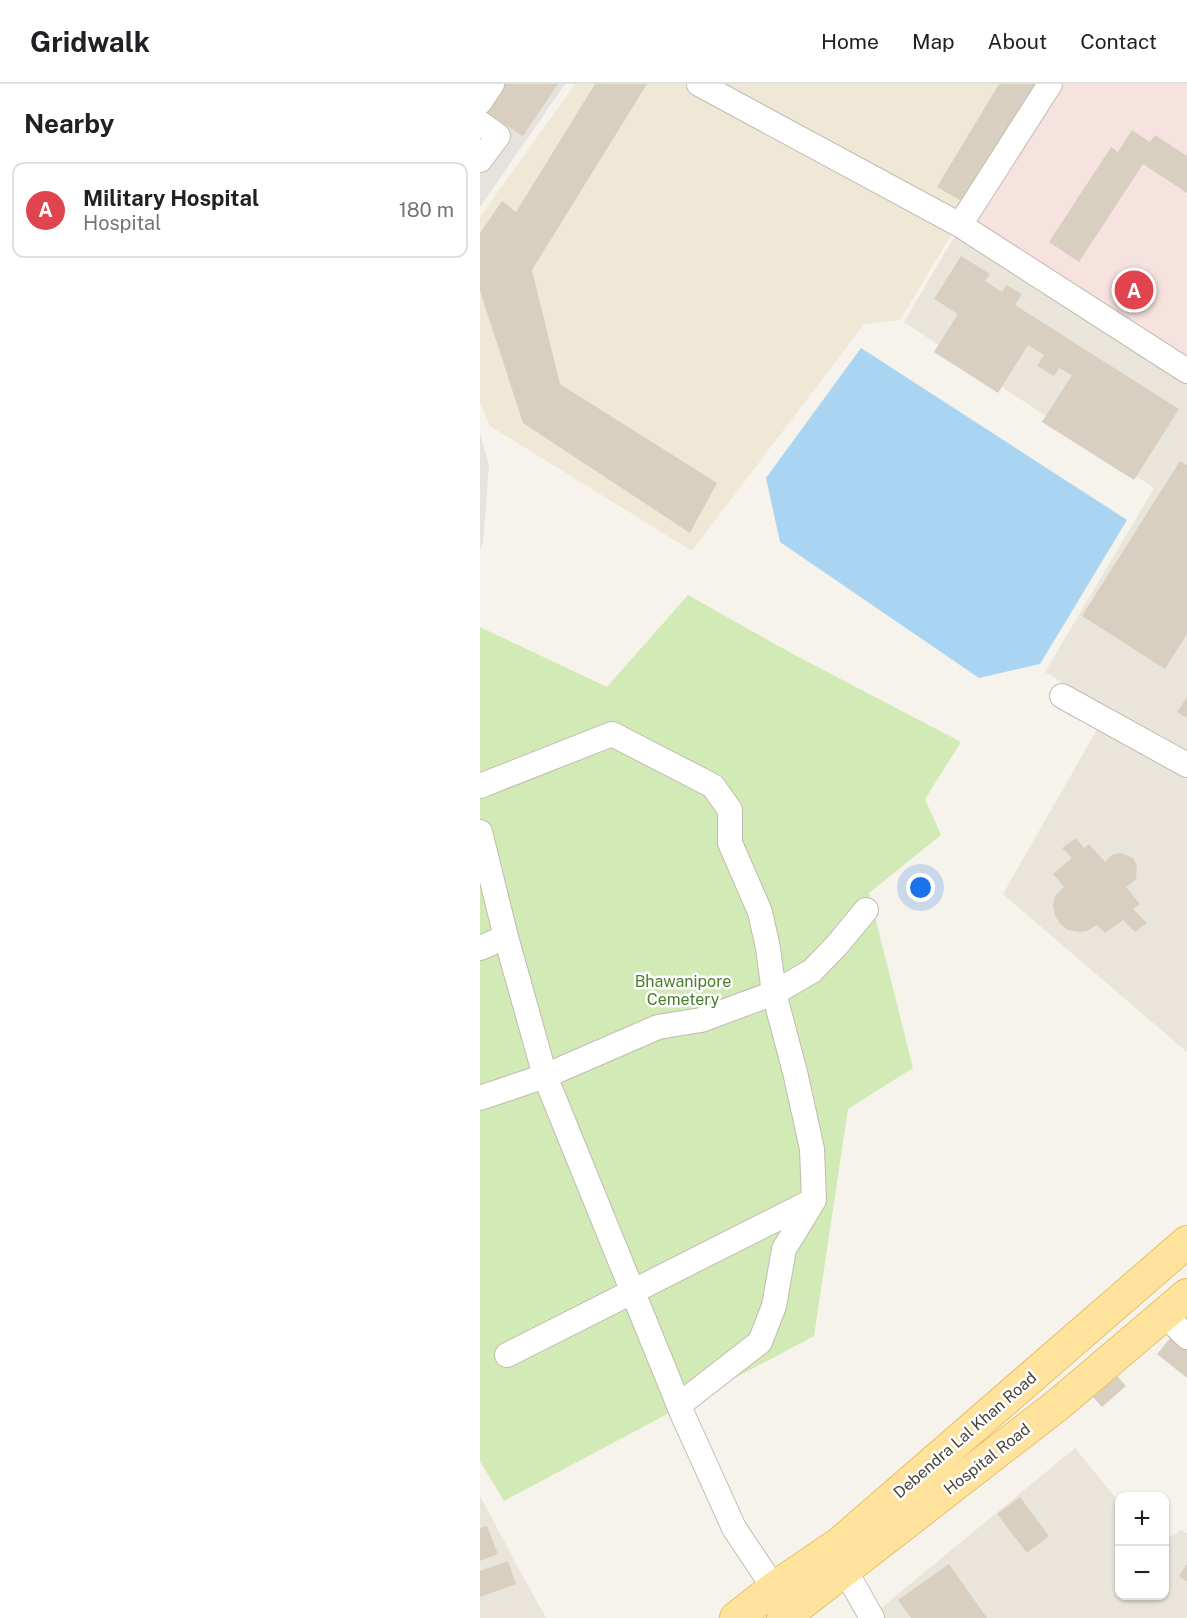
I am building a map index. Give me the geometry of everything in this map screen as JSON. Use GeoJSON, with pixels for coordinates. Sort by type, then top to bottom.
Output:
{"type":"FeatureCollection","features":[{"type":"Feature","properties":{"kind":"main road","name":"Debendra Lal Khan Road"},"geometry":{"type":"LineString","coordinates":[[736,1618],[774,1588],[840,1543],[1187,1242]]}},
{"type":"Feature","properties":{"kind":"main road","name":"Hospital Road"},"geometry":{"type":"LineString","coordinates":[[783,1618],[1060,1403],[1176,1305]]}},
{"type":"Feature","properties":{"kind":"street"},"geometry":{"type":"LineString","coordinates":[[480,102],[492,84]]}},
{"type":"Feature","properties":{"kind":"street"},"geometry":{"type":"LineString","coordinates":[[699,84],[960,225],[1187,371]]}},
{"type":"Feature","properties":{"kind":"street"},"geometry":{"type":"LineString","coordinates":[[960,225],[1050,84]]}},
{"type":"Feature","properties":{"kind":"street"},"geometry":{"type":"LineString","coordinates":[[480,123],[498,136],[480,160]]}},
{"type":"Feature","properties":{"kind":"street"},"geometry":{"type":"LineString","coordinates":[[1062,696],[1187,765]]}},
{"type":"Feature","properties":{"kind":"street"},"geometry":{"type":"LineString","coordinates":[[480,786],[612,734],[713,786],[730,810],[730,843],[760,912],[774,993],[812,1149],[814,1200],[784,1249],[774,1306],[760,1342],[679,1405]]}},
{"type":"Feature","properties":{"kind":"street"},"geometry":{"type":"LineString","coordinates":[[480,832],[506,937],[545,1076],[679,1405],[734,1528],[774,1588]]}},
{"type":"Feature","properties":{"kind":"street"},"geometry":{"type":"LineString","coordinates":[[480,1098],[545,1076],[657,1027],[701,1020],[774,993],[812,971],[866,910]]}},
{"type":"Feature","properties":{"kind":"street"},"geometry":{"type":"LineString","coordinates":[[480,948],[506,937]]}},
{"type":"Feature","properties":{"kind":"street"},"geometry":{"type":"LineString","coordinates":[[507,1355],[814,1200]]}},
{"type":"Feature","properties":{"kind":"street"},"geometry":{"type":"LineString","coordinates":[[1176,1305],[1187,1337]]}},
{"type":"Feature","properties":{"kind":"street"},"geometry":{"type":"LineString","coordinates":[[845,1570],[872,1618]]}},
{"type":"Feature","properties":{"kind":"shaded area"},"geometry":{"type":"Polygon","coordinates":[[[480,84],[565,84],[480,207],[480,84]]]}},
{"type":"Feature","properties":{"kind":"shaded area"},"geometry":{"type":"Polygon","coordinates":[[[575,84],[1042,84],[900,320],[864,324],[692,551],[490,426],[480,402],[480,217],[575,84]]]}},
{"type":"Feature","properties":{"kind":"shaded area"},"geometry":{"type":"Polygon","coordinates":[[[1060,84],[1187,84],[1187,359],[974,220],[1060,84]]]}},
{"type":"Feature","properties":{"kind":"shaded area"},"geometry":{"type":"Polygon","coordinates":[[[959,229],[1187,377],[1187,759],[1045,672],[1154,488],[904,322],[959,229]]]}},
{"type":"Feature","properties":{"kind":"shaded area"},"geometry":{"type":"Polygon","coordinates":[[[480,433],[489,466],[483,543],[480,549],[480,433]]]}},
{"type":"Feature","properties":{"kind":"shaded area"},"geometry":{"type":"Polygon","coordinates":[[[1098,728],[1187,779],[1187,1052],[1003,894],[1098,728]]]}},
{"type":"Feature","properties":{"kind":"shaded area"},"geometry":{"type":"Polygon","coordinates":[[[1075,1448],[1115,1497],[1115,1600],[1169,1600],[1169,1538],[1181,1530],[1187,1533],[1187,1618],[869,1618],[1075,1448]]]}},
{"type":"Feature","properties":{"kind":"shaded area"},"geometry":{"type":"Polygon","coordinates":[[[480,1496],[519,1569],[546,1618],[480,1618],[480,1496]]]}},
{"type":"Feature","properties":{"kind":"green space","name":"Bhawanipore Cemetery"},"geometry":{"type":"Polygon","coordinates":[[[688,595],[791,653],[961,742],[925,799],[941,835],[869,893],[913,1068],[848,1109],[814,1336],[504,1501],[480,1461],[480,627],[607,687],[688,595]]]}},
{"type":"Feature","properties":{"kind":"water"},"geometry":{"type":"Polygon","coordinates":[[[861,348],[1127,520],[1040,664],[979,678],[780,542],[766,478],[861,348]]]}},
{"type":"Feature","properties":{"kind":"building"},"geometry":{"type":"Polygon","coordinates":[[[504,84],[558,84],[523,136],[484,111],[504,84]]]}},
{"type":"Feature","properties":{"kind":"building"},"geometry":{"type":"Polygon","coordinates":[[[595,84],[647,84],[532,270],[560,384],[717,483],[690,533],[523,423],[480,291],[480,233],[502,201],[516,212],[595,84]]]}},
{"type":"Feature","properties":{"kind":"building"},"geometry":{"type":"Polygon","coordinates":[[[999,84],[1035,84],[965,203],[937,187],[999,84]]]}},
{"type":"Feature","properties":{"kind":"building"},"geometry":{"type":"Polygon","coordinates":[[[1132,130],[1150,142],[1155,135],[1187,156],[1187,193],[1143,164],[1079,262],[1049,242],[1111,147],[1118,152],[1132,130]]]}},
{"type":"Feature","properties":{"kind":"building"},"geometry":{"type":"Polygon","coordinates":[[[961,256],[990,274],[985,281],[1002,292],[1006,285],[1022,294],[1015,305],[1179,409],[1134,480],[1042,422],[1072,375],[1059,368],[1054,376],[1037,366],[1044,355],[1028,345],[998,393],[934,352],[958,314],[934,299],[961,256]]]}},
{"type":"Feature","properties":{"kind":"building"},"geometry":{"type":"Polygon","coordinates":[[[1180,461],[1187,465],[1187,634],[1165,669],[1082,616],[1180,461]]]}},
{"type":"Feature","properties":{"kind":"building"},"geometry":{"type":"Polygon","coordinates":[[[1187,697],[1187,718],[1177,712],[1187,697]]]}},
{"type":"Feature","properties":{"kind":"building"},"geometry":{"type":"Polygon","coordinates":[[[1076,838],[1084,848],[1089,844],[1105,862],[1113,854],[1121,853],[1133,858],[1137,865],[1136,879],[1126,887],[1140,904],[1133,909],[1147,923],[1135,932],[1123,920],[1105,933],[1097,925],[1087,931],[1078,932],[1068,930],[1060,924],[1053,906],[1055,896],[1064,887],[1053,874],[1072,858],[1062,848],[1076,838]]]}},
{"type":"Feature","properties":{"kind":"building"},"geometry":{"type":"Polygon","coordinates":[[[1172,1336],[1187,1348],[1187,1378],[1157,1354],[1172,1336]]]}},
{"type":"Feature","properties":{"kind":"building"},"geometry":{"type":"Polygon","coordinates":[[[1110,1368],[1126,1386],[1102,1407],[1086,1389],[1110,1368]]]}},
{"type":"Feature","properties":{"kind":"building"},"geometry":{"type":"Polygon","coordinates":[[[1020,1497],[1049,1536],[1027,1553],[997,1514],[1020,1497]]]}},
{"type":"Feature","properties":{"kind":"building"},"geometry":{"type":"Polygon","coordinates":[[[487,1526],[498,1554],[480,1561],[480,1528],[487,1526]]]}},
{"type":"Feature","properties":{"kind":"building"},"geometry":{"type":"Polygon","coordinates":[[[508,1561],[516,1584],[480,1597],[480,1571],[508,1561]]]}},
{"type":"Feature","properties":{"kind":"building"},"geometry":{"type":"Polygon","coordinates":[[[949,1564],[987,1618],[911,1618],[898,1600],[949,1564]]]}},
{"type":"Feature","properties":{"kind":"building"},"geometry":{"type":"Polygon","coordinates":[[[1187,1564],[1187,1582],[1179,1576],[1187,1564]]]}},
{"type":"Feature","properties":{"kind":"place","name":"Military Hospital"},"geometry":{"type":"Point","coordinates":[1134,290]}}]}
